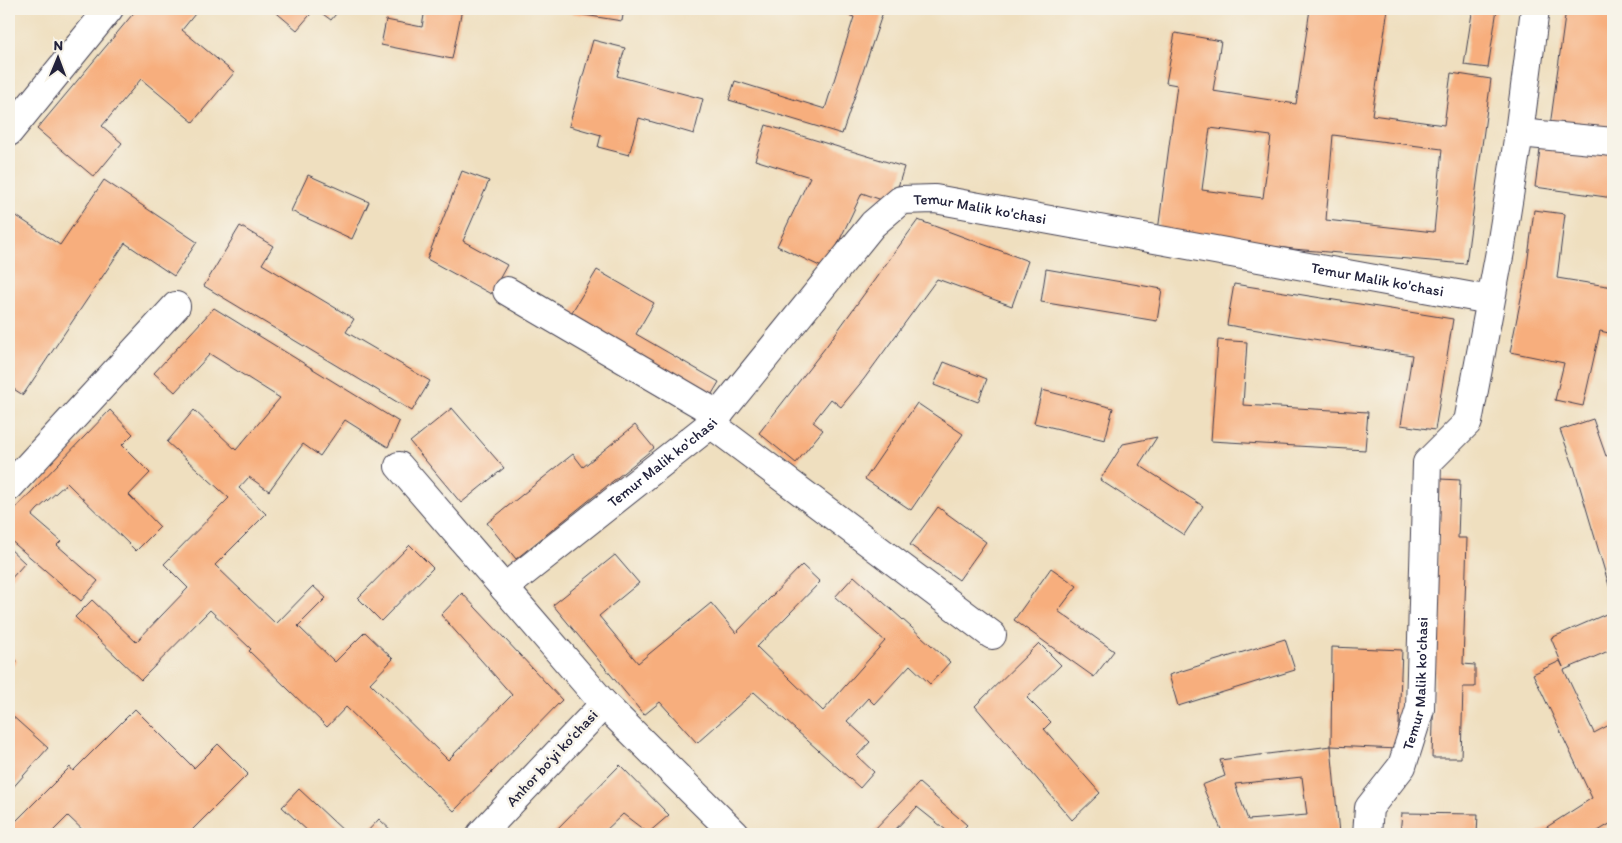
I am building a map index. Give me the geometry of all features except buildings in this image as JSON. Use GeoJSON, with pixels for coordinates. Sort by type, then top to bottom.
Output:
{"type":"FeatureCollection","features":[{"type":"Feature","properties":{"kind":"street"},"geometry":{"type":"LineString","coordinates":[[9,132],[109,9]]}},
{"type":"Feature","properties":{"kind":"street","name":"Temur Malik ko'chasi"},"geometry":{"type":"LineString","coordinates":[[1367,834],[1369,808],[1402,766],[1420,709],[1427,463],[1468,422],[1501,246],[1519,133],[1535,9]]}},
{"type":"Feature","properties":{"kind":"street"},"geometry":{"type":"LineString","coordinates":[[1519,133],[1613,142]]}},
{"type":"Feature","properties":{"kind":"street","name":"Temur Malik ko'chasi"},"geometry":{"type":"LineString","coordinates":[[504,588],[715,420],[873,224],[901,200],[935,199],[1490,300]]}},
{"type":"Feature","properties":{"kind":"street"},"geometry":{"type":"LineString","coordinates":[[507,291],[715,420],[992,635]]}},
{"type":"Feature","properties":{"kind":"street"},"geometry":{"type":"LineString","coordinates":[[9,487],[176,306]]}},
{"type":"Feature","properties":{"kind":"street"},"geometry":{"type":"LineString","coordinates":[[399,466],[604,704],[735,834]]}},
{"type":"Feature","properties":{"kind":"street","name":"Anhor boʻyi koʻchasi"},"geometry":{"type":"LineString","coordinates":[[481,834],[604,704]]}}]}
